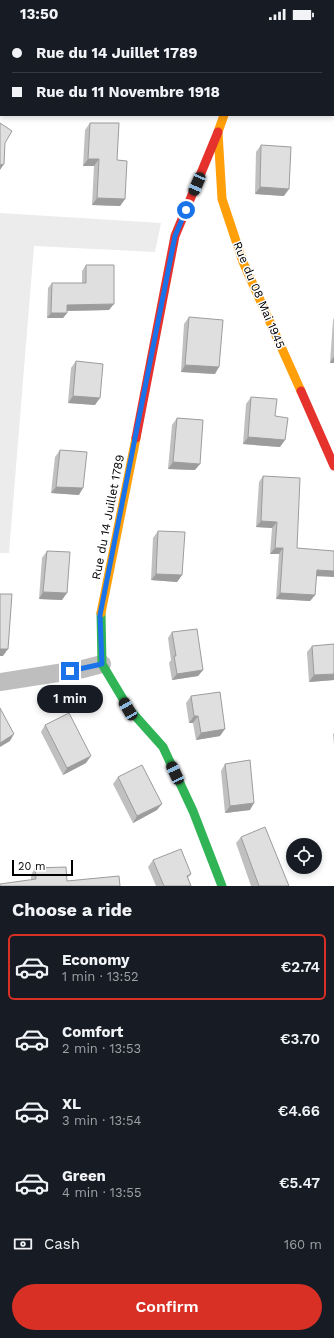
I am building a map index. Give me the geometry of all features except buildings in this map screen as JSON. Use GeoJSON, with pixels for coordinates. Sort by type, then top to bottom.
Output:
{"type":"FeatureCollection","features":[{"type":"Feature","properties":{"kind":"street","name":"Rue du 08 Mai 1945"},"geometry":{"type":"LineString","coordinates":[[224,116],[218,132],[222,199],[242,262],[334,466]]}},
{"type":"Feature","properties":{"kind":"street","name":"Rue du 14 Juillet 1789"},"geometry":{"type":"LineString","coordinates":[[218,132],[175,236],[100,615],[102,664],[128,709],[163,747],[193,811],[222,886]]}},
{"type":"Feature","properties":{"kind":"street"},"geometry":{"type":"LineString","coordinates":[[0,682],[83,669],[102,664]]}},
{"type":"Feature","properties":{"kind":"shaded area"},"geometry":{"type":"Polygon","coordinates":[[[0,213],[161,223],[155,252],[34,246],[9,553],[0,553],[0,213]]]}},
{"type":"Feature","properties":{"kind":"traffic: fast"},"geometry":{"type":"LineString","coordinates":[[101,613],[102,664],[129,709],[163,747],[193,811],[222,886]]}},
{"type":"Feature","properties":{"kind":"traffic: slow"},"geometry":{"type":"LineString","coordinates":[[224,116],[218,132],[222,199],[243,262],[301,391]]}},
{"type":"Feature","properties":{"kind":"traffic: slow"},"geometry":{"type":"LineString","coordinates":[[101,613],[136,438]]}},
{"type":"Feature","properties":{"kind":"traffic: jam"},"geometry":{"type":"LineString","coordinates":[[136,438],[175,236],[218,132]]}},
{"type":"Feature","properties":{"kind":"traffic: jam"},"geometry":{"type":"LineString","coordinates":[[301,391],[334,466]]}},
{"type":"Feature","properties":{"kind":"route"},"geometry":{"type":"LineString","coordinates":[[70,671],[102,664],[100,615],[175,236],[186,210]]}}]}
